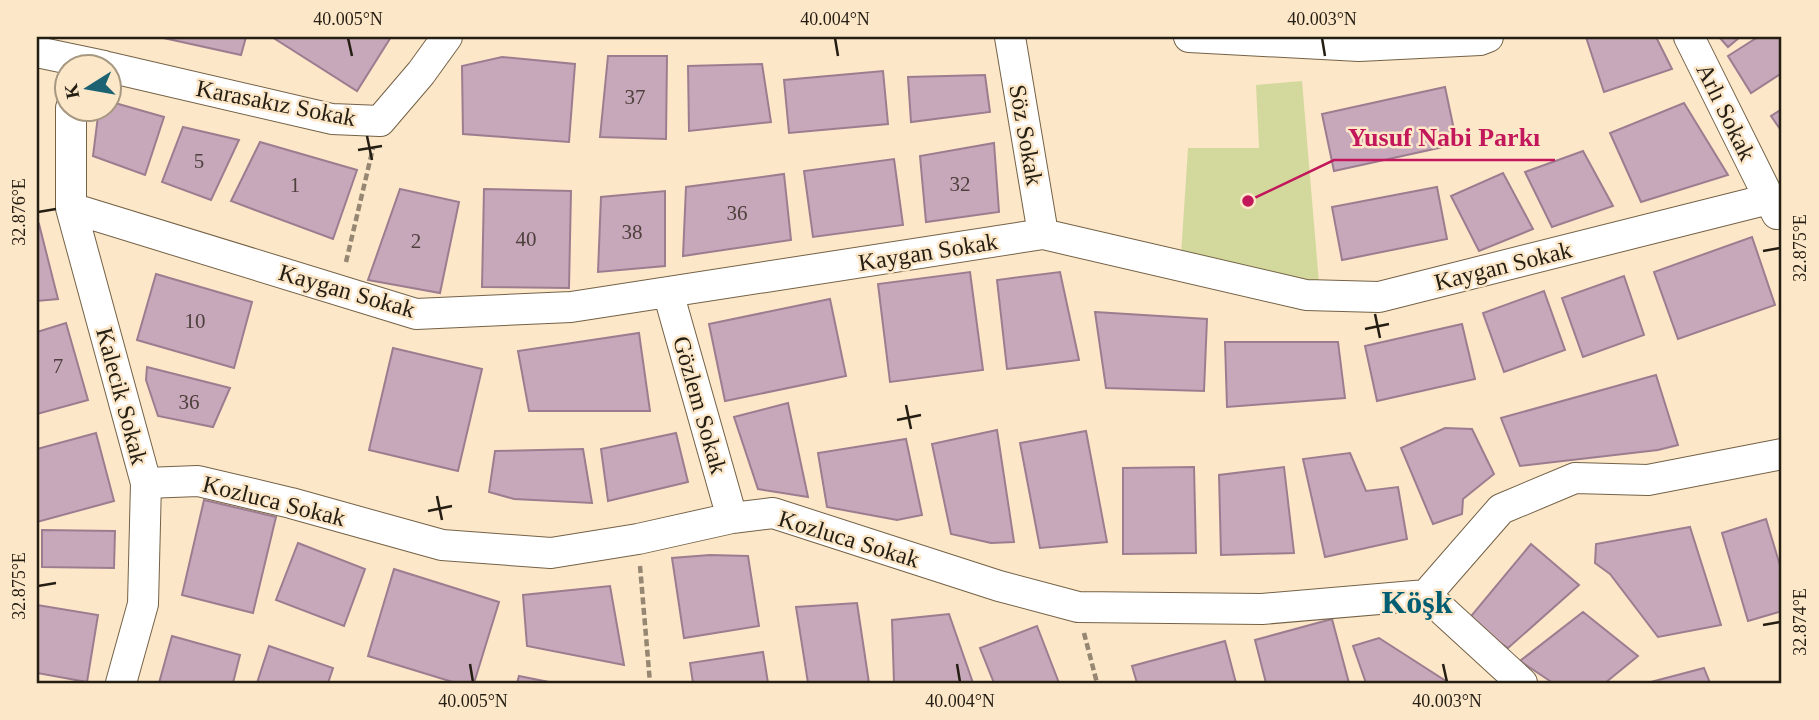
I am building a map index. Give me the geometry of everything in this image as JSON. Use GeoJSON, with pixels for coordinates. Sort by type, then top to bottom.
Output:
{"type":"FeatureCollection","features":[{"type":"Feature","properties":{"kind":"street","name":"Karasakız Sokak"},"geometry":{"type":"LineString","coordinates":[[122,71],[332,119],[380,121],[421,73],[447,37]]}},
{"type":"Feature","properties":{"kind":"street","name":"Söz Sokak"},"geometry":{"type":"LineString","coordinates":[[1010,37],[1043,234]]}},
{"type":"Feature","properties":{"kind":"street"},"geometry":{"type":"LineString","coordinates":[[1189,37],[1360,46],[1391,41],[1480,40],[1488,37]]}},
{"type":"Feature","properties":{"kind":"street","name":"Arlı Sokak"},"geometry":{"type":"LineString","coordinates":[[1689,37],[1778,210]]}},
{"type":"Feature","properties":{"kind":"street","name":"Kalecik Sokak"},"geometry":{"type":"LineString","coordinates":[[71,122],[71,208],[146,483],[143,604],[121,683]]}},
{"type":"Feature","properties":{"kind":"street","name":"Kaygan Sokak"},"geometry":{"type":"LineString","coordinates":[[71,208],[415,314],[571,307],[1043,234],[1306,295],[1378,297],[1778,210]]}},
{"type":"Feature","properties":{"kind":"street","name":"Gözlem Sokak"},"geometry":{"type":"LineString","coordinates":[[668,292],[732,518]]}},
{"type":"Feature","properties":{"kind":"street"},"geometry":{"type":"LineString","coordinates":[[1522,683],[1426,596],[1502,509],[1575,478],[1648,480],[1782,454]]}},
{"type":"Feature","properties":{"kind":"street","name":"Kozluca Sokak"},"geometry":{"type":"LineString","coordinates":[[146,483],[198,481],[291,503],[442,545],[551,553],[638,539],[732,518],[773,513],[999,586],[1078,607],[1262,609],[1426,596]]}},
{"type":"Feature","properties":{"kind":"path"},"geometry":{"type":"LineString","coordinates":[[339,290],[380,121]]}},
{"type":"Feature","properties":{"kind":"path"},"geometry":{"type":"LineString","coordinates":[[638,539],[650,683]]}},
{"type":"Feature","properties":{"kind":"path"},"geometry":{"type":"LineString","coordinates":[[1078,607],[1097,683]]}},
{"type":"Feature","properties":{"kind":"green space"},"geometry":{"type":"Polygon","coordinates":[[[1302,81],[1319,283],[1181,255],[1188,148],[1259,148],[1256,85],[1302,81]]]}},
{"type":"Feature","properties":{"kind":"building"},"geometry":{"type":"Polygon","coordinates":[[[159,37],[246,37],[241,55],[159,37]]]}},
{"type":"Feature","properties":{"kind":"building"},"geometry":{"type":"Polygon","coordinates":[[[272,37],[391,37],[357,91],[272,37]]]}},
{"type":"Feature","properties":{"kind":"building"},"geometry":{"type":"Polygon","coordinates":[[[1586,37],[1656,37],[1672,69],[1604,92],[1586,37]]]}},
{"type":"Feature","properties":{"kind":"building"},"geometry":{"type":"Polygon","coordinates":[[[1719,37],[1740,37],[1728,47],[1719,37]]]}},
{"type":"Feature","properties":{"kind":"building"},"geometry":{"type":"Polygon","coordinates":[[[1758,37],[1782,37],[1782,73],[1751,93],[1728,56],[1758,37]]]}},
{"type":"Feature","properties":{"kind":"building"},"geometry":{"type":"Polygon","coordinates":[[[608,56],[667,56],[666,139],[600,137],[608,56]]]}},
{"type":"Feature","properties":{"kind":"building"},"geometry":{"type":"Polygon","coordinates":[[[502,57],[575,64],[569,142],[463,134],[462,66],[502,57]]]}},
{"type":"Feature","properties":{"kind":"building"},"geometry":{"type":"Polygon","coordinates":[[[762,64],[771,122],[689,131],[688,66],[762,64]]]}},
{"type":"Feature","properties":{"kind":"building"},"geometry":{"type":"Polygon","coordinates":[[[883,71],[888,124],[789,133],[784,80],[883,71]]]}},
{"type":"Feature","properties":{"kind":"building"},"geometry":{"type":"Polygon","coordinates":[[[985,75],[990,112],[911,122],[908,77],[985,75]]]}},
{"type":"Feature","properties":{"kind":"building"},"geometry":{"type":"Polygon","coordinates":[[[1445,87],[1457,144],[1334,171],[1322,114],[1445,87]]]}},
{"type":"Feature","properties":{"kind":"building"},"geometry":{"type":"Polygon","coordinates":[[[1684,103],[1728,175],[1641,202],[1610,133],[1684,103]]]}},
{"type":"Feature","properties":{"kind":"building"},"geometry":{"type":"Polygon","coordinates":[[[122,105],[164,117],[145,175],[93,156],[97,122],[122,122],[122,105]]]}},
{"type":"Feature","properties":{"kind":"building"},"geometry":{"type":"Polygon","coordinates":[[[1782,109],[1782,132],[1771,116],[1782,109]]]}},
{"type":"Feature","properties":{"kind":"building"},"geometry":{"type":"Polygon","coordinates":[[[183,127],[239,140],[211,200],[162,182],[183,127]]]}},
{"type":"Feature","properties":{"kind":"building"},"geometry":{"type":"Polygon","coordinates":[[[260,142],[357,170],[333,239],[231,201],[260,142]]]}},
{"type":"Feature","properties":{"kind":"building"},"geometry":{"type":"Polygon","coordinates":[[[994,143],[999,212],[926,222],[920,156],[994,143]]]}},
{"type":"Feature","properties":{"kind":"building"},"geometry":{"type":"Polygon","coordinates":[[[1583,151],[1613,206],[1552,227],[1525,172],[1583,151]]]}},
{"type":"Feature","properties":{"kind":"building"},"geometry":{"type":"Polygon","coordinates":[[[894,159],[903,225],[813,237],[804,171],[894,159]]]}},
{"type":"Feature","properties":{"kind":"building"},"geometry":{"type":"Polygon","coordinates":[[[1503,173],[1533,229],[1479,251],[1451,196],[1503,173]]]}},
{"type":"Feature","properties":{"kind":"building"},"geometry":{"type":"Polygon","coordinates":[[[784,174],[791,240],[683,256],[686,187],[784,174]]]}},
{"type":"Feature","properties":{"kind":"building"},"geometry":{"type":"Polygon","coordinates":[[[1437,187],[1447,239],[1342,260],[1332,207],[1437,187]]]}},
{"type":"Feature","properties":{"kind":"building"},"geometry":{"type":"Polygon","coordinates":[[[400,189],[459,202],[440,293],[368,280],[400,189]]]}},
{"type":"Feature","properties":{"kind":"building"},"geometry":{"type":"Polygon","coordinates":[[[484,189],[571,191],[569,288],[482,287],[484,189]]]}},
{"type":"Feature","properties":{"kind":"building"},"geometry":{"type":"Polygon","coordinates":[[[665,191],[665,266],[598,272],[601,197],[665,191]]]}},
{"type":"Feature","properties":{"kind":"building"},"geometry":{"type":"Polygon","coordinates":[[[39,224],[58,299],[37,301],[39,224]]]}},
{"type":"Feature","properties":{"kind":"building"},"geometry":{"type":"Polygon","coordinates":[[[1752,237],[1775,305],[1678,339],[1654,272],[1752,237]]]}},
{"type":"Feature","properties":{"kind":"building"},"geometry":{"type":"Polygon","coordinates":[[[970,272],[983,370],[890,382],[878,284],[970,272]]]}},
{"type":"Feature","properties":{"kind":"building"},"geometry":{"type":"Polygon","coordinates":[[[1060,272],[1079,360],[1007,369],[997,280],[1060,272]]]}},
{"type":"Feature","properties":{"kind":"building"},"geometry":{"type":"Polygon","coordinates":[[[156,274],[252,302],[234,368],[137,340],[156,274]]]}},
{"type":"Feature","properties":{"kind":"building"},"geometry":{"type":"Polygon","coordinates":[[[1624,276],[1644,335],[1583,357],[1562,298],[1624,276]]]}},
{"type":"Feature","properties":{"kind":"building"},"geometry":{"type":"Polygon","coordinates":[[[1544,291],[1565,350],[1504,372],[1483,313],[1544,291]]]}},
{"type":"Feature","properties":{"kind":"building"},"geometry":{"type":"Polygon","coordinates":[[[830,299],[846,376],[725,401],[709,324],[830,299]]]}},
{"type":"Feature","properties":{"kind":"building"},"geometry":{"type":"Polygon","coordinates":[[[1095,312],[1207,319],[1204,391],[1106,388],[1095,312]]]}},
{"type":"Feature","properties":{"kind":"building"},"geometry":{"type":"Polygon","coordinates":[[[66,323],[88,400],[37,414],[37,332],[66,323]]]}},
{"type":"Feature","properties":{"kind":"building"},"geometry":{"type":"Polygon","coordinates":[[[1462,324],[1475,379],[1377,401],[1365,346],[1462,324]]]}},
{"type":"Feature","properties":{"kind":"building"},"geometry":{"type":"Polygon","coordinates":[[[639,333],[650,411],[529,411],[518,351],[639,333]]]}},
{"type":"Feature","properties":{"kind":"building"},"geometry":{"type":"Polygon","coordinates":[[[1225,342],[1338,342],[1345,398],[1227,407],[1225,342]]]}},
{"type":"Feature","properties":{"kind":"building"},"geometry":{"type":"Polygon","coordinates":[[[393,348],[482,369],[458,471],[369,450],[393,348]]]}},
{"type":"Feature","properties":{"kind":"building"},"geometry":{"type":"Polygon","coordinates":[[[147,367],[230,388],[213,427],[158,416],[146,380],[147,367]]]}},
{"type":"Feature","properties":{"kind":"building"},"geometry":{"type":"Polygon","coordinates":[[[1656,375],[1678,445],[1658,450],[1520,466],[1501,418],[1656,375]]]}},
{"type":"Feature","properties":{"kind":"building"},"geometry":{"type":"Polygon","coordinates":[[[788,403],[808,497],[758,489],[734,417],[788,403]]]}},
{"type":"Feature","properties":{"kind":"building"},"geometry":{"type":"Polygon","coordinates":[[[1445,428],[1472,429],[1494,474],[1463,499],[1462,514],[1433,524],[1401,448],[1445,428]]]}},
{"type":"Feature","properties":{"kind":"building"},"geometry":{"type":"Polygon","coordinates":[[[997,430],[1014,542],[991,543],[951,534],[932,444],[997,430]]]}},
{"type":"Feature","properties":{"kind":"building"},"geometry":{"type":"Polygon","coordinates":[[[1086,431],[1107,542],[1040,548],[1020,443],[1086,431]]]}},
{"type":"Feature","properties":{"kind":"building"},"geometry":{"type":"Polygon","coordinates":[[[96,433],[114,501],[37,522],[37,449],[96,433]]]}},
{"type":"Feature","properties":{"kind":"building"},"geometry":{"type":"Polygon","coordinates":[[[676,433],[688,482],[608,501],[601,449],[676,433]]]}},
{"type":"Feature","properties":{"kind":"building"},"geometry":{"type":"Polygon","coordinates":[[[906,439],[922,515],[897,520],[827,507],[818,453],[906,439]]]}},
{"type":"Feature","properties":{"kind":"building"},"geometry":{"type":"Polygon","coordinates":[[[583,449],[592,503],[514,499],[489,492],[495,451],[583,449]]]}},
{"type":"Feature","properties":{"kind":"building"},"geometry":{"type":"Polygon","coordinates":[[[1350,453],[1366,491],[1398,487],[1407,539],[1325,557],[1303,459],[1350,453]]]}},
{"type":"Feature","properties":{"kind":"building"},"geometry":{"type":"Polygon","coordinates":[[[1194,467],[1196,553],[1123,554],[1123,468],[1194,467]]]}},
{"type":"Feature","properties":{"kind":"building"},"geometry":{"type":"Polygon","coordinates":[[[1284,467],[1294,553],[1221,555],[1219,475],[1284,467]]]}},
{"type":"Feature","properties":{"kind":"building"},"geometry":{"type":"Polygon","coordinates":[[[204,500],[276,517],[253,613],[182,595],[204,500]]]}},
{"type":"Feature","properties":{"kind":"building"},"geometry":{"type":"Polygon","coordinates":[[[1766,519],[1782,572],[1782,611],[1748,621],[1722,533],[1766,519]]]}},
{"type":"Feature","properties":{"kind":"building"},"geometry":{"type":"Polygon","coordinates":[[[1690,527],[1721,625],[1658,637],[1610,574],[1595,563],[1596,544],[1690,527]]]}},
{"type":"Feature","properties":{"kind":"building"},"geometry":{"type":"Polygon","coordinates":[[[42,530],[115,531],[114,568],[42,567],[42,530]]]}},
{"type":"Feature","properties":{"kind":"building"},"geometry":{"type":"Polygon","coordinates":[[[298,543],[365,569],[344,626],[276,600],[298,543]]]}},
{"type":"Feature","properties":{"kind":"building"},"geometry":{"type":"Polygon","coordinates":[[[1531,544],[1579,585],[1508,648],[1467,621],[1531,544]]]}},
{"type":"Feature","properties":{"kind":"building"},"geometry":{"type":"Polygon","coordinates":[[[748,556],[759,626],[684,638],[672,558],[748,556]]]}},
{"type":"Feature","properties":{"kind":"building"},"geometry":{"type":"Polygon","coordinates":[[[394,569],[499,602],[474,683],[456,683],[368,656],[394,569]]]}},
{"type":"Feature","properties":{"kind":"building"},"geometry":{"type":"Polygon","coordinates":[[[610,586],[624,665],[527,646],[523,595],[610,586]]]}},
{"type":"Feature","properties":{"kind":"building"},"geometry":{"type":"Polygon","coordinates":[[[857,603],[869,683],[808,683],[796,607],[857,603]]]}},
{"type":"Feature","properties":{"kind":"building"},"geometry":{"type":"Polygon","coordinates":[[[37,605],[98,615],[87,682],[37,673],[37,605]]]}},
{"type":"Feature","properties":{"kind":"building"},"geometry":{"type":"Polygon","coordinates":[[[1583,612],[1638,656],[1605,683],[1553,683],[1520,661],[1583,612]]]}},
{"type":"Feature","properties":{"kind":"building"},"geometry":{"type":"Polygon","coordinates":[[[949,614],[973,683],[894,683],[892,620],[949,614]]]}},
{"type":"Feature","properties":{"kind":"building"},"geometry":{"type":"Polygon","coordinates":[[[1332,619],[1349,683],[1266,683],[1255,640],[1332,619]]]}},
{"type":"Feature","properties":{"kind":"building"},"geometry":{"type":"Polygon","coordinates":[[[1037,626],[1059,683],[994,683],[980,648],[1037,626]]]}},
{"type":"Feature","properties":{"kind":"building"},"geometry":{"type":"Polygon","coordinates":[[[172,636],[240,655],[233,683],[159,683],[172,636]]]}},
{"type":"Feature","properties":{"kind":"building"},"geometry":{"type":"Polygon","coordinates":[[[1379,638],[1449,683],[1366,683],[1353,646],[1379,638]]]}},
{"type":"Feature","properties":{"kind":"building"},"geometry":{"type":"Polygon","coordinates":[[[1225,641],[1236,683],[1137,683],[1132,666],[1225,641]]]}},
{"type":"Feature","properties":{"kind":"building"},"geometry":{"type":"Polygon","coordinates":[[[269,646],[333,668],[328,683],[257,683],[269,646]]]}},
{"type":"Feature","properties":{"kind":"building"},"geometry":{"type":"Polygon","coordinates":[[[763,652],[768,683],[693,683],[690,663],[763,652]]]}},
{"type":"Feature","properties":{"kind":"building"},"geometry":{"type":"Polygon","coordinates":[[[1704,668],[1710,683],[1647,683],[1704,668]]]}},
{"type":"Feature","properties":{"kind":"building"},"geometry":{"type":"Polygon","coordinates":[[[519,676],[554,683],[517,683],[519,676]]]}},
{"type":"Feature","properties":{"kind":"place","name":"Yusuf Nabi Parkı"},"geometry":{"type":"Point","coordinates":[1248,201]}},
{"type":"Feature","properties":{"kind":"district","name":"Köşk"},"geometry":{"type":"Point","coordinates":[1417,602]}}]}
